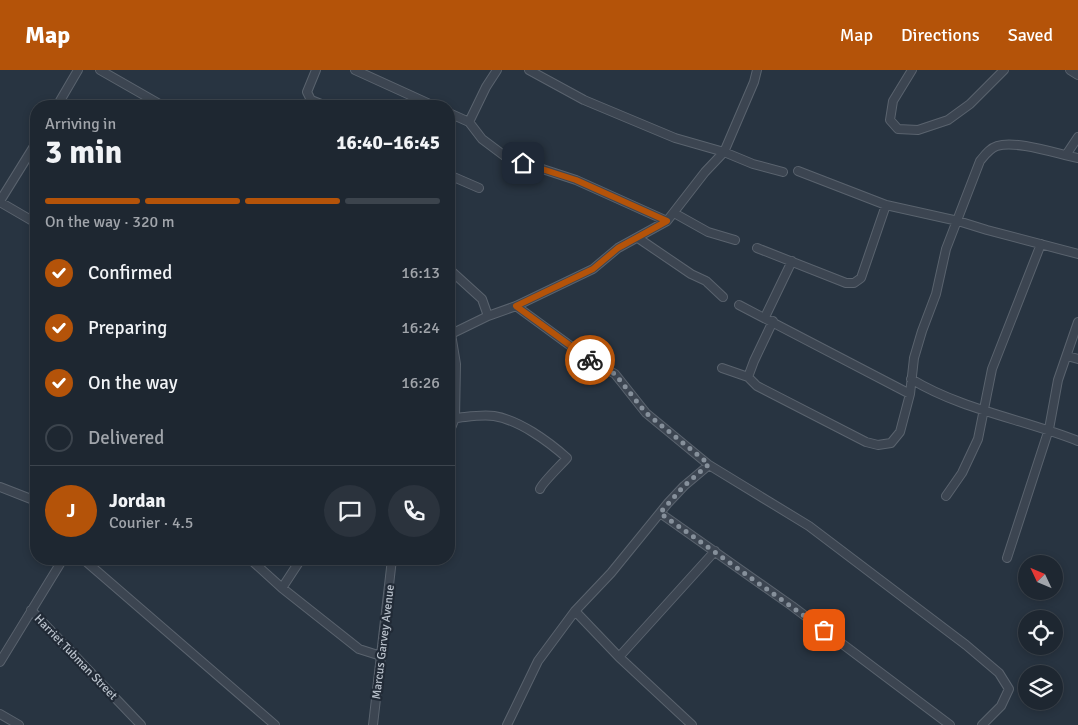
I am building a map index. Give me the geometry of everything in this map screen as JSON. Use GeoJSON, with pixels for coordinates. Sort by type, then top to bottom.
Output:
{"type":"FeatureCollection","features":[{"type":"Feature","properties":{"kind":"street"},"geometry":{"type":"LineString","coordinates":[[60,100],[78,70]]}},
{"type":"Feature","properties":{"kind":"street"},"geometry":{"type":"LineString","coordinates":[[100,70],[152,100]]}},
{"type":"Feature","properties":{"kind":"street"},"geometry":{"type":"LineString","coordinates":[[311,100],[307,92],[316,70]]}},
{"type":"Feature","properties":{"kind":"street"},"geometry":{"type":"LineString","coordinates":[[355,70],[421,100]]}},
{"type":"Feature","properties":{"kind":"street"},"geometry":{"type":"LineString","coordinates":[[469,122],[486,86],[497,70]]}},
{"type":"Feature","properties":{"kind":"street"},"geometry":{"type":"LineString","coordinates":[[529,70],[584,100],[675,138],[783,172]]}},
{"type":"Feature","properties":{"kind":"street"},"geometry":{"type":"LineString","coordinates":[[455,332],[593,269],[618,248],[667,221],[705,172],[724,152],[754,82],[757,70]]}},
{"type":"Feature","properties":{"kind":"street"},"geometry":{"type":"LineString","coordinates":[[912,70],[893,101],[890,120],[898,129],[918,130],[948,120],[970,104],[1004,70]]}},
{"type":"Feature","properties":{"kind":"street"},"geometry":{"type":"LineString","coordinates":[[1070,70],[1078,75]]}},
{"type":"Feature","properties":{"kind":"street"},"geometry":{"type":"LineString","coordinates":[[455,116],[469,122],[482,138],[506,157],[576,180],[667,221]]}},
{"type":"Feature","properties":{"kind":"street"},"geometry":{"type":"LineString","coordinates":[[1066,155],[1078,137]]}},
{"type":"Feature","properties":{"kind":"street"},"geometry":{"type":"LineString","coordinates":[[722,368],[748,377],[757,386],[866,442],[878,445],[891,443],[900,432],[910,394],[911,379],[922,331],[936,294],[946,249],[980,161],[987,152],[996,146],[1009,144],[1078,158]]}},
{"type":"Feature","properties":{"kind":"street"},"geometry":{"type":"LineString","coordinates":[[30,153],[0,201],[30,219]]}},
{"type":"Feature","properties":{"kind":"street"},"geometry":{"type":"LineString","coordinates":[[798,171],[886,205],[958,220],[1078,254]]}},
{"type":"Feature","properties":{"kind":"street"},"geometry":{"type":"LineString","coordinates":[[455,178],[479,188]]}},
{"type":"Feature","properties":{"kind":"street"},"geometry":{"type":"LineString","coordinates":[[757,248],[846,283],[854,283],[861,278],[886,205]]}},
{"type":"Feature","properties":{"kind":"street"},"geometry":{"type":"LineString","coordinates":[[674,213],[708,232],[735,240]]}},
{"type":"Feature","properties":{"kind":"street"},"geometry":{"type":"LineString","coordinates":[[638,238],[691,274],[706,281],[723,297]]}},
{"type":"Feature","properties":{"kind":"street"},"geometry":{"type":"LineString","coordinates":[[946,496],[962,473],[978,439],[992,369],[1041,244]]}},
{"type":"Feature","properties":{"kind":"street"},"geometry":{"type":"LineString","coordinates":[[765,317],[792,261]]}},
{"type":"Feature","properties":{"kind":"street"},"geometry":{"type":"LineString","coordinates":[[455,274],[482,298],[488,316]]}},
{"type":"Feature","properties":{"kind":"street"},"geometry":{"type":"LineString","coordinates":[[739,305],[773,321],[910,394]]}},
{"type":"Feature","properties":{"kind":"street"},"geometry":{"type":"LineString","coordinates":[[516,306],[587,358],[615,374],[646,413],[709,464],[809,526],[999,673],[1009,689],[1001,706],[982,725]]}},
{"type":"Feature","properties":{"kind":"street"},"geometry":{"type":"LineString","coordinates":[[748,377],[773,321]]}},
{"type":"Feature","properties":{"kind":"street"},"geometry":{"type":"LineString","coordinates":[[1007,558],[1049,430],[1058,380],[1078,322]]}},
{"type":"Feature","properties":{"kind":"street"},"geometry":{"type":"LineString","coordinates":[[1067,356],[1078,358]]}},
{"type":"Feature","properties":{"kind":"street"},"geometry":{"type":"LineString","coordinates":[[455,359],[455,418],[494,416],[519,424],[548,441],[567,458],[540,489]]}},
{"type":"Feature","properties":{"kind":"street"},"geometry":{"type":"LineString","coordinates":[[911,379],[931,391],[1049,430],[1078,442]]}},
{"type":"Feature","properties":{"kind":"street"},"geometry":{"type":"LineString","coordinates":[[507,725],[538,661],[575,611],[611,573],[684,486],[709,464]]}},
{"type":"Feature","properties":{"kind":"street"},"geometry":{"type":"LineString","coordinates":[[0,487],[30,499]]}},
{"type":"Feature","properties":{"kind":"street"},"geometry":{"type":"LineString","coordinates":[[660,513],[857,653],[950,725]]}},
{"type":"Feature","properties":{"kind":"street"},"geometry":{"type":"LineString","coordinates":[[619,657],[715,551]]}},
{"type":"Feature","properties":{"kind":"street","name":"Harriet Tubman Street"},"geometry":{"type":"LineString","coordinates":[[59,565],[31,610],[141,725]]}},
{"type":"Feature","properties":{"kind":"street"},"geometry":{"type":"LineString","coordinates":[[90,565],[275,725]]}},
{"type":"Feature","properties":{"kind":"street"},"geometry":{"type":"LineString","coordinates":[[257,565],[282,588],[359,649],[381,656]]}},
{"type":"Feature","properties":{"kind":"street"},"geometry":{"type":"LineString","coordinates":[[282,588],[297,565]]}},
{"type":"Feature","properties":{"kind":"street","name":"Marcus Garvey Avenue"},"geometry":{"type":"LineString","coordinates":[[373,725],[391,565]]}},
{"type":"Feature","properties":{"kind":"street"},"geometry":{"type":"LineString","coordinates":[[0,662],[31,610]]}},
{"type":"Feature","properties":{"kind":"street"},"geometry":{"type":"LineString","coordinates":[[575,611],[619,657],[692,725]]}},
{"type":"Feature","properties":{"kind":"street"},"geometry":{"type":"LineString","coordinates":[[0,714],[19,725]]}},
{"type":"Feature","properties":{"kind":"way so far"},"geometry":{"type":"LineString","coordinates":[[590,360],[615,374],[646,413],[709,464],[684,486],[660,513],[824,630]]}},
{"type":"Feature","properties":{"kind":"route"},"geometry":{"type":"LineString","coordinates":[[523,163],[576,180],[667,221],[618,248],[593,269],[516,306],[590,360]]}}]}
